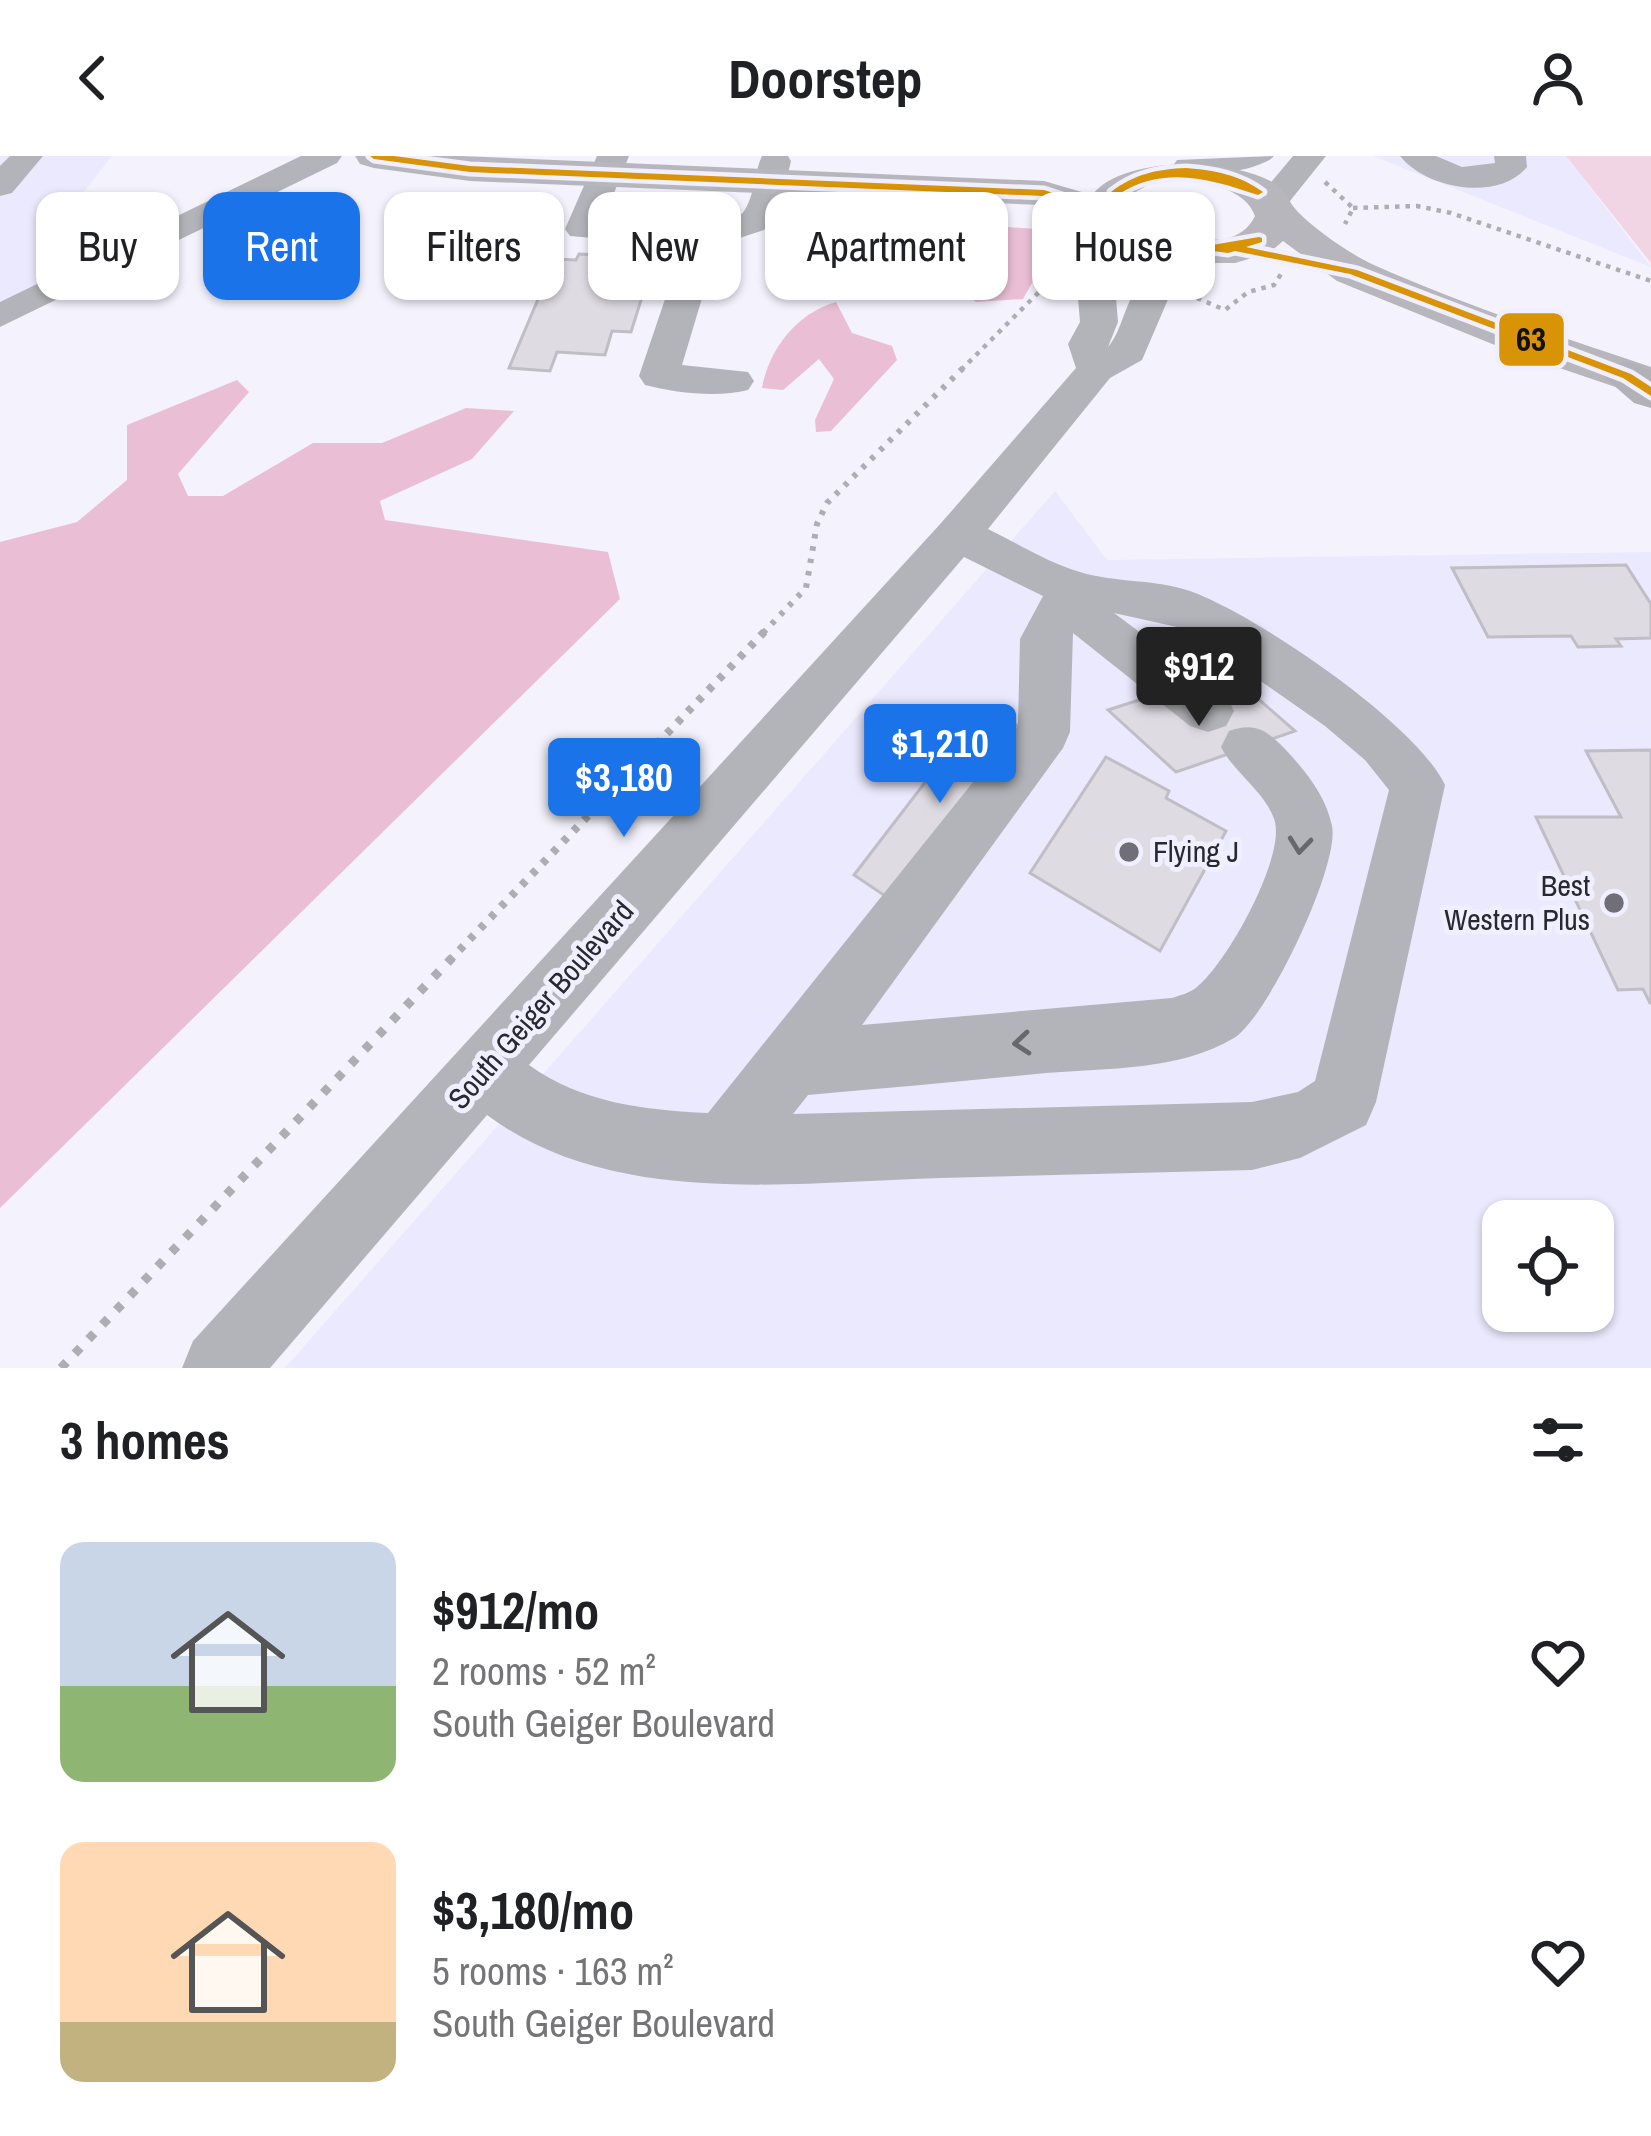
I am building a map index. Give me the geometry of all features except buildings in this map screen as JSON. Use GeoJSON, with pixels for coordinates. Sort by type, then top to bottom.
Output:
{"type":"FeatureCollection","features":[{"type":"Feature","properties":{"kind":"main road"},"geometry":{"type":"LineString","coordinates":[[374,156],[470,169],[610,171],[1032,195]]}},
{"type":"Feature","properties":{"kind":"main road"},"geometry":{"type":"LineString","coordinates":[[769,183],[1134,173],[1188,167],[1232,176],[1254,188],[1272,210],[1353,272]]}},
{"type":"Feature","properties":{"kind":"main road"},"geometry":{"type":"LineString","coordinates":[[1113,192],[1134,173]]}},
{"type":"Feature","properties":{"kind":"main road"},"geometry":{"type":"LineString","coordinates":[[1221,250],[1257,241],[1271,229],[1272,210]]}},
{"type":"Feature","properties":{"kind":"main road"},"geometry":{"type":"LineString","coordinates":[[1215,249],[1353,272],[1643,384]]}},
{"type":"Feature","properties":{"kind":"street"},"geometry":{"type":"LineString","coordinates":[[0,186],[27,156]]}},
{"type":"Feature","properties":{"kind":"street"},"geometry":{"type":"LineString","coordinates":[[0,316],[326,156]]}},
{"type":"Feature","properties":{"kind":"street"},"geometry":{"type":"LineString","coordinates":[[1188,167],[1258,156]]}},
{"type":"Feature","properties":{"kind":"street"},"geometry":{"type":"LineString","coordinates":[[1272,210],[1310,156]]}},
{"type":"Feature","properties":{"kind":"street"},"geometry":{"type":"LineString","coordinates":[[1416,156],[1440,172],[1467,178],[1497,176],[1511,167],[1510,156]]}},
{"type":"Feature","properties":{"kind":"street"},"geometry":{"type":"LineString","coordinates":[[741,229],[749,226],[769,183]]}},
{"type":"Feature","properties":{"kind":"street","name":"South Geiger Boulevard"},"geometry":{"type":"LineString","coordinates":[[220,1368],[958,534],[1096,369],[1128,352],[1153,292],[1221,250]]}},
{"type":"Feature","properties":{"kind":"street"},"geometry":{"type":"LineString","coordinates":[[683,300],[659,376],[734,381]]}},
{"type":"Feature","properties":{"kind":"street"},"geometry":{"type":"LineString","coordinates":[[1096,369],[1087,344],[1099,322],[1097,300]]}},
{"type":"Feature","properties":{"kind":"street"},"geometry":{"type":"LineString","coordinates":[[483,1070],[528,1104],[564,1123],[630,1139],[725,1145],[828,1147],[1252,1136],[1290,1130],[1343,1102],[1418,785],[1384,744],[1343,711],[1203,616],[1172,604],[1071,590],[958,534]]}},
{"type":"Feature","properties":{"kind":"street"},"geometry":{"type":"LineString","coordinates":[[793,1064],[1172,1030],[1216,1013],[1244,984],[1305,839],[1299,811],[1281,782],[1228,729],[1093,624],[1071,590]]}},
{"type":"Feature","properties":{"kind":"street"},"geometry":{"type":"LineString","coordinates":[[725,1145],[793,1064],[1044,732],[1045,639],[1071,590]]}},
{"type":"Feature","properties":{"kind":"path"},"geometry":{"type":"LineString","coordinates":[[1353,208],[1418,206],[1451,213],[1651,281]]}},
{"type":"Feature","properties":{"kind":"path"},"geometry":{"type":"LineString","coordinates":[[61,1368],[806,587],[817,524],[827,503],[1036,300]]}},
{"type":"Feature","properties":{"kind":"shaded area"},"geometry":{"type":"Polygon","coordinates":[[[0,156],[112,156],[83,192],[36,192],[36,288],[0,306],[0,156]]]}},
{"type":"Feature","properties":{"kind":"shaded area"},"geometry":{"type":"Polygon","coordinates":[[[1373,156],[1566,156],[1651,267],[1373,156]]]}},
{"type":"Feature","properties":{"kind":"shaded area"},"geometry":{"type":"Polygon","coordinates":[[[1566,156],[1651,156],[1651,263],[1566,156]]]}},
{"type":"Feature","properties":{"kind":"shaded area"},"geometry":{"type":"Polygon","coordinates":[[[1008,227],[1032,229],[1032,283],[1023,299],[1008,300],[1008,227]]]}},
{"type":"Feature","properties":{"kind":"shaded area"},"geometry":{"type":"Polygon","coordinates":[[[836,302],[852,333],[892,346],[897,360],[831,431],[816,432],[815,420],[834,379],[819,359],[783,390],[762,388],[787,334],[809,315],[836,302]]]}},
{"type":"Feature","properties":{"kind":"shaded area"},"geometry":{"type":"Polygon","coordinates":[[[237,380],[249,392],[178,474],[188,496],[223,496],[313,443],[382,443],[466,408],[514,411],[472,459],[380,501],[385,520],[608,552],[620,599],[0,1208],[0,542],[77,522],[127,480],[127,425],[237,380]]]}},
{"type":"Feature","properties":{"kind":"shaded area"},"geometry":{"type":"Polygon","coordinates":[[[1055,491],[1107,560],[1651,552],[1651,1368],[285,1368],[1055,491]]]}},
{"type":"Feature","properties":{"kind":"transit line","name":"63"},"geometry":{"type":"LineString","coordinates":[[374,156],[470,169],[1032,192]]}},
{"type":"Feature","properties":{"kind":"transit line","name":"63"},"geometry":{"type":"LineString","coordinates":[[1116,192],[1146,176],[1186,171],[1227,176],[1258,192]]}},
{"type":"Feature","properties":{"kind":"transit line","name":"63"},"geometry":{"type":"LineString","coordinates":[[1116,192],[1131,182],[1167,174],[1206,176],[1258,192]]}},
{"type":"Feature","properties":{"kind":"transit line","name":"63"},"geometry":{"type":"LineString","coordinates":[[1215,247],[1259,240]]}},
{"type":"Feature","properties":{"kind":"transit line","name":"63"},"geometry":{"type":"LineString","coordinates":[[1215,248],[1228,250],[1259,240]]}},
{"type":"Feature","properties":{"kind":"transit line","name":"63"},"geometry":{"type":"LineString","coordinates":[[1235,248],[1353,272],[1627,376],[1651,392]]}},
{"type":"Feature","properties":{"kind":"place","name":"Flying J"},"geometry":{"type":"Point","coordinates":[1129,852]}},
{"type":"Feature","properties":{"kind":"place","name":"Best Western Plus"},"geometry":{"type":"Point","coordinates":[1614,903]}}]}
